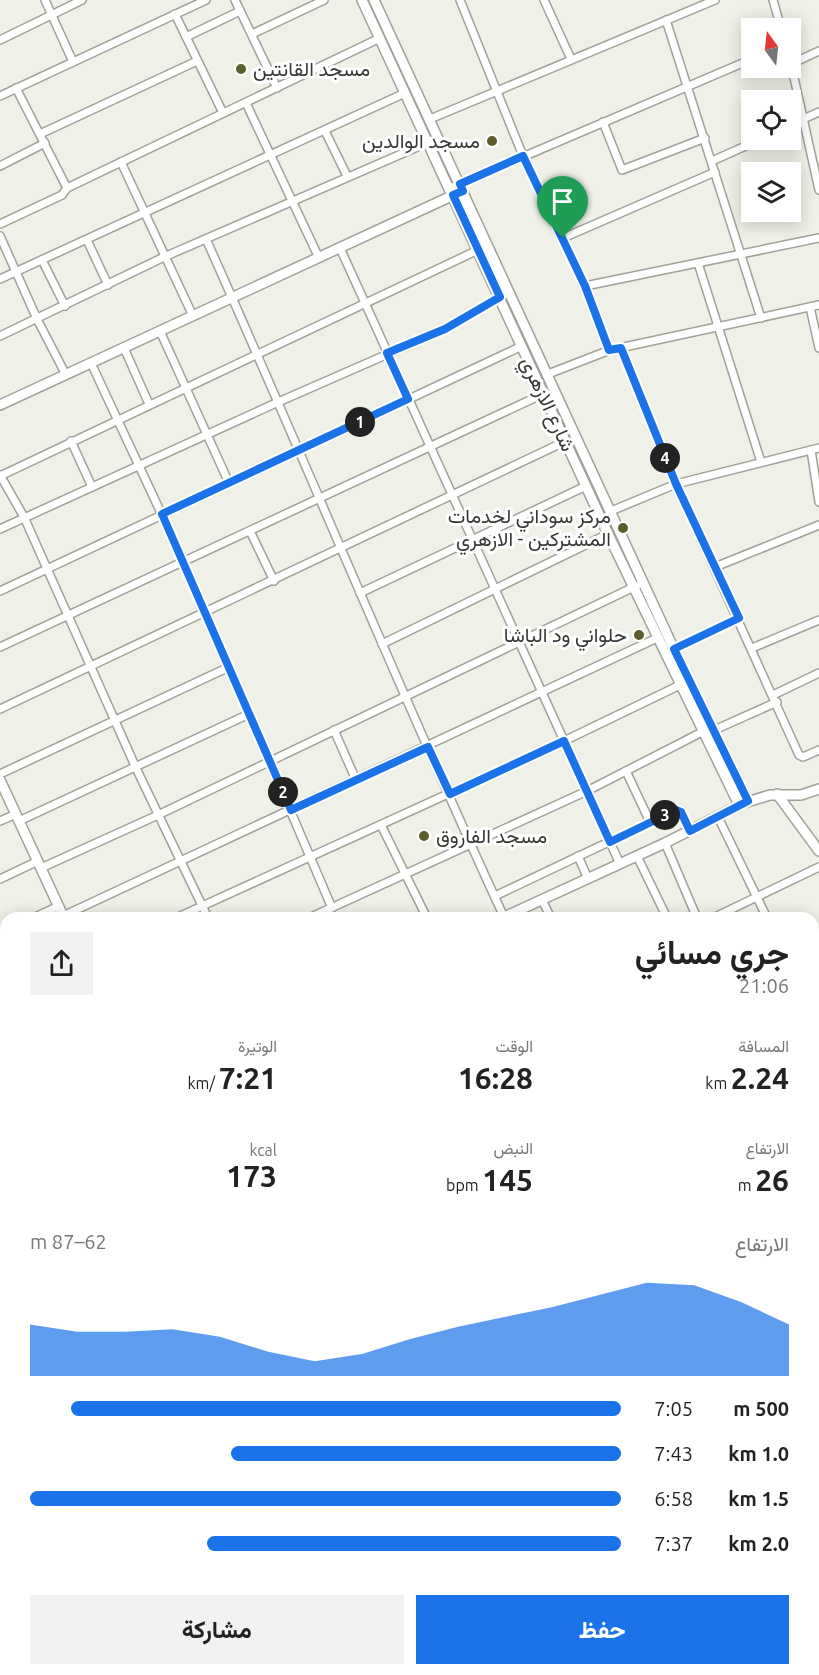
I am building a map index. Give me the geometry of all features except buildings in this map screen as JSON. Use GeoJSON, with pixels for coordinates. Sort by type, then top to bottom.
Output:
{"type":"FeatureCollection","features":[{"type":"Feature","properties":{"kind":"street"},"geometry":{"type":"LineString","coordinates":[[45,0],[73,62]]}},
{"type":"Feature","properties":{"kind":"street"},"geometry":{"type":"LineString","coordinates":[[0,40],[82,0]]}},
{"type":"Feature","properties":{"kind":"street"},"geometry":{"type":"LineString","coordinates":[[0,96],[204,0]]}},
{"type":"Feature","properties":{"kind":"street"},"geometry":{"type":"LineString","coordinates":[[235,0],[277,88]]}},
{"type":"Feature","properties":{"kind":"street"},"geometry":{"type":"LineString","coordinates":[[252,34],[324,0]]}},
{"type":"Feature","properties":{"kind":"street","name":"شارع الازهري"},"geometry":{"type":"LineString","coordinates":[[362,0],[657,638],[702,732],[744,803]]}},
{"type":"Feature","properties":{"kind":"street","name":"شارع الازهري"},"geometry":{"type":"LineString","coordinates":[[374,0],[744,803]]}},
{"type":"Feature","properties":{"kind":"street"},"geometry":{"type":"LineString","coordinates":[[460,0],[523,156],[585,286],[609,350]]}},
{"type":"Feature","properties":{"kind":"street"},"geometry":{"type":"LineString","coordinates":[[544,0],[571,58]]}},
{"type":"Feature","properties":{"kind":"street"},"geometry":{"type":"LineString","coordinates":[[430,119],[571,58],[715,0]]}},
{"type":"Feature","properties":{"kind":"street"},"geometry":{"type":"LineString","coordinates":[[773,0],[778,18]]}},
{"type":"Feature","properties":{"kind":"street"},"geometry":{"type":"LineString","coordinates":[[186,37],[240,11]]}},
{"type":"Feature","properties":{"kind":"street"},"geometry":{"type":"LineString","coordinates":[[175,14],[223,113]]}},
{"type":"Feature","properties":{"kind":"street"},"geometry":{"type":"LineString","coordinates":[[666,20],[761,318]]}},
{"type":"Feature","properties":{"kind":"street"},"geometry":{"type":"LineString","coordinates":[[0,224],[62,195],[67,188],[380,38]]}},
{"type":"Feature","properties":{"kind":"street"},"geometry":{"type":"LineString","coordinates":[[819,51],[790,64],[819,190]]}},
{"type":"Feature","properties":{"kind":"street"},"geometry":{"type":"LineString","coordinates":[[40,134],[197,61]]}},
{"type":"Feature","properties":{"kind":"street"},"geometry":{"type":"LineString","coordinates":[[0,405],[319,258],[523,156],[741,64]]}},
{"type":"Feature","properties":{"kind":"street"},"geometry":{"type":"LineString","coordinates":[[16,88],[67,188]]}},
{"type":"Feature","properties":{"kind":"street"},"geometry":{"type":"LineString","coordinates":[[0,279],[405,93]]}},
{"type":"Feature","properties":{"kind":"street"},"geometry":{"type":"LineString","coordinates":[[246,103],[319,258]]}},
{"type":"Feature","properties":{"kind":"street"},"geometry":{"type":"LineString","coordinates":[[803,120],[819,112]]}},
{"type":"Feature","properties":{"kind":"street"},"geometry":{"type":"LineString","coordinates":[[603,122],[622,170],[705,138]]}},
{"type":"Feature","properties":{"kind":"street"},"geometry":{"type":"LineString","coordinates":[[325,131],[347,176]]}},
{"type":"Feature","properties":{"kind":"street"},"geometry":{"type":"LineString","coordinates":[[0,336],[164,257],[429,142]]}},
{"type":"Feature","properties":{"kind":"street"},"geometry":{"type":"LineString","coordinates":[[0,165],[45,143]]}},
{"type":"Feature","properties":{"kind":"street"},"geometry":{"type":"LineString","coordinates":[[712,161],[741,148]]}},
{"type":"Feature","properties":{"kind":"street"},"geometry":{"type":"LineString","coordinates":[[121,162],[193,316]]}},
{"type":"Feature","properties":{"kind":"street"},"geometry":{"type":"LineString","coordinates":[[563,238],[715,172]]}},
{"type":"Feature","properties":{"kind":"street"},"geometry":{"type":"LineString","coordinates":[[0,236],[37,319],[66,375]]}},
{"type":"Feature","properties":{"kind":"street"},"geometry":{"type":"LineString","coordinates":[[585,286],[819,238]]}},
{"type":"Feature","properties":{"kind":"street"},"geometry":{"type":"LineString","coordinates":[[206,239],[257,352],[297,452],[501,912]]}},
{"type":"Feature","properties":{"kind":"street"},"geometry":{"type":"LineString","coordinates":[[87,240],[108,285]]}},
{"type":"Feature","properties":{"kind":"street"},"geometry":{"type":"LineString","coordinates":[[340,248],[620,864]]}},
{"type":"Feature","properties":{"kind":"street"},"geometry":{"type":"LineString","coordinates":[[205,912],[114,720],[24,517],[0,475],[257,352],[478,250]]}},
{"type":"Feature","properties":{"kind":"street"},"geometry":{"type":"LineString","coordinates":[[42,260],[65,306]]}},
{"type":"Feature","properties":{"kind":"street"},"geometry":{"type":"LineString","coordinates":[[698,263],[761,462]]}},
{"type":"Feature","properties":{"kind":"street"},"geometry":{"type":"LineString","coordinates":[[0,529],[387,353],[445,329],[500,297]]}},
{"type":"Feature","properties":{"kind":"street"},"geometry":{"type":"LineString","coordinates":[[548,374],[609,350],[819,305]]}},
{"type":"Feature","properties":{"kind":"street"},"geometry":{"type":"LineString","coordinates":[[810,307],[819,348]]}},
{"type":"Feature","properties":{"kind":"street"},"geometry":{"type":"LineString","coordinates":[[160,331],[229,483]]}},
{"type":"Feature","properties":{"kind":"street"},"geometry":{"type":"LineString","coordinates":[[0,591],[522,346]]}},
{"type":"Feature","properties":{"kind":"street"},"geometry":{"type":"LineString","coordinates":[[124,348],[149,404]]}},
{"type":"Feature","properties":{"kind":"street"},"geometry":{"type":"LineString","coordinates":[[621,348],[676,484],[800,756],[819,750]]}},
{"type":"Feature","properties":{"kind":"street"},"geometry":{"type":"LineString","coordinates":[[91,363],[183,560],[332,908]]}},
{"type":"Feature","properties":{"kind":"street"},"geometry":{"type":"LineString","coordinates":[[0,647],[543,394]]}},
{"type":"Feature","properties":{"kind":"street"},"geometry":{"type":"LineString","coordinates":[[71,441],[92,487]]}},
{"type":"Feature","properties":{"kind":"street"},"geometry":{"type":"LineString","coordinates":[[0,709],[566,441]]}},
{"type":"Feature","properties":{"kind":"street"},"geometry":{"type":"LineString","coordinates":[[611,512],[676,484],[819,448]]}},
{"type":"Feature","properties":{"kind":"street"},"geometry":{"type":"LineString","coordinates":[[811,450],[819,502]]}},
{"type":"Feature","properties":{"kind":"street"},"geometry":{"type":"LineString","coordinates":[[360,593],[586,486]]}},
{"type":"Feature","properties":{"kind":"street"},"geometry":{"type":"LineString","coordinates":[[715,567],[819,525]]}},
{"type":"Feature","properties":{"kind":"street"},"geometry":{"type":"LineString","coordinates":[[250,531],[274,581]]}},
{"type":"Feature","properties":{"kind":"street"},"geometry":{"type":"LineString","coordinates":[[382,644],[608,534]]}},
{"type":"Feature","properties":{"kind":"street"},"geometry":{"type":"LineString","coordinates":[[0,879],[158,815],[269,760],[520,644],[644,582]]}},
{"type":"Feature","properties":{"kind":"street"},"geometry":{"type":"LineString","coordinates":[[674,649],[739,618]]}},
{"type":"Feature","properties":{"kind":"street"},"geometry":{"type":"LineString","coordinates":[[752,648],[819,620]]}},
{"type":"Feature","properties":{"kind":"street"},"geometry":{"type":"LineString","coordinates":[[74,912],[180,860],[428,747],[657,638]]}},
{"type":"Feature","properties":{"kind":"street"},"geometry":{"type":"LineString","coordinates":[[0,774],[229,667]]}},
{"type":"Feature","properties":{"kind":"street"},"geometry":{"type":"LineString","coordinates":[[712,731],[819,674]]}},
{"type":"Feature","properties":{"kind":"street"},"geometry":{"type":"LineString","coordinates":[[189,912],[450,794],[680,685]]}},
{"type":"Feature","properties":{"kind":"street"},"geometry":{"type":"LineString","coordinates":[[0,821],[17,817],[136,768],[249,714]]}},
{"type":"Feature","properties":{"kind":"street"},"geometry":{"type":"LineString","coordinates":[[334,730],[356,780]]}},
{"type":"Feature","properties":{"kind":"street"},"geometry":{"type":"LineString","coordinates":[[323,912],[587,791],[702,732]]}},
{"type":"Feature","properties":{"kind":"street"},"geometry":{"type":"LineString","coordinates":[[626,771],[650,822]]}},
{"type":"Feature","properties":{"kind":"street"},"geometry":{"type":"LineString","coordinates":[[0,780],[62,912]]}},
{"type":"Feature","properties":{"kind":"street"},"geometry":{"type":"LineString","coordinates":[[514,912],[665,843],[744,803],[777,794],[801,795],[819,789]]}},
{"type":"Feature","properties":{"kind":"street"},"geometry":{"type":"LineString","coordinates":[[777,794],[819,851]]}},
{"type":"Feature","properties":{"kind":"street"},"geometry":{"type":"LineString","coordinates":[[495,896],[679,810],[690,831]]}},
{"type":"Feature","properties":{"kind":"street"},"geometry":{"type":"LineString","coordinates":[[718,817],[764,912]]}},
{"type":"Feature","properties":{"kind":"street"},"geometry":{"type":"LineString","coordinates":[[381,825],[424,912]]}},
{"type":"Feature","properties":{"kind":"street"},"geometry":{"type":"LineString","coordinates":[[665,843],[694,912]]}},
{"type":"Feature","properties":{"kind":"street"},"geometry":{"type":"LineString","coordinates":[[578,856],[588,879]]}},
{"type":"Feature","properties":{"kind":"street"},"geometry":{"type":"LineString","coordinates":[[637,856],[664,912]]}},
{"type":"Feature","properties":{"kind":"street"},"geometry":{"type":"LineString","coordinates":[[726,912],[819,867]]}},
{"type":"Feature","properties":{"kind":"street"},"geometry":{"type":"LineString","coordinates":[[542,900],[548,912]]}},
{"type":"Feature","properties":{"kind":"street"},"geometry":{"type":"LineString","coordinates":[[46,912],[59,906]]}},
{"type":"Feature","properties":{"kind":"place","name":"مسجد القانتين"},"geometry":{"type":"Point","coordinates":[241,69]}},
{"type":"Feature","properties":{"kind":"place","name":"مسجد الوالدين"},"geometry":{"type":"Point","coordinates":[492,141]}},
{"type":"Feature","properties":{"kind":"place","name":"مركز سوداني لخدمات المشتركين - الازهري"},"geometry":{"type":"Point","coordinates":[623,528]}},
{"type":"Feature","properties":{"kind":"place","name":"حلواني ود الباشا"},"geometry":{"type":"Point","coordinates":[639,635]}},
{"type":"Feature","properties":{"kind":"place","name":"مسجد الفاروق"},"geometry":{"type":"Point","coordinates":[424,836]}},
{"type":"Feature","properties":{"kind":"route"},"geometry":{"type":"LineString","coordinates":[[523,156],[563,238],[585,286],[609,350],[621,348],[676,484],[739,618],[674,649],[688,682],[748,801],[690,831],[681,812],[676,810],[610,842],[564,741],[450,794],[428,747],[291,810],[162,514],[408,399],[387,353],[445,329],[500,297],[453,195],[463,191],[460,184],[523,156]]}}]}
